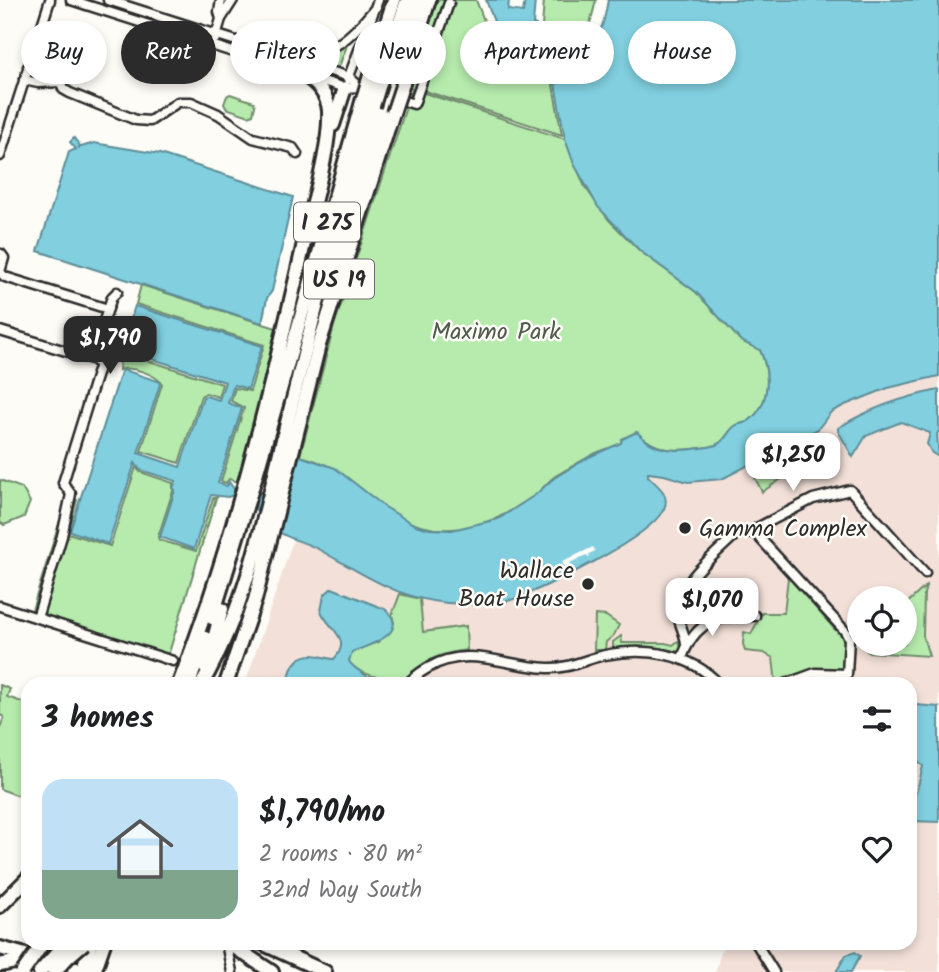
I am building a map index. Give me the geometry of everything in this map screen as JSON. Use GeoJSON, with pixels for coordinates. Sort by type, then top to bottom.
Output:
{"type":"FeatureCollection","features":[{"type":"Feature","properties":{"kind":"highway","name":"I 275"},"geometry":{"type":"LineString","coordinates":[[389,21],[394,0]]}},
{"type":"Feature","properties":{"kind":"highway","name":"I 275"},"geometry":{"type":"LineString","coordinates":[[399,21],[407,0]]}},
{"type":"Feature","properties":{"kind":"highway"},"geometry":{"type":"LineString","coordinates":[[312,324],[321,309],[418,0]]}},
{"type":"Feature","properties":{"kind":"highway","name":"US 19"},"geometry":{"type":"LineString","coordinates":[[287,446],[429,0]]}},
{"type":"Feature","properties":{"kind":"highway"},"geometry":{"type":"LineString","coordinates":[[251,474],[323,159],[347,82]]}},
{"type":"Feature","properties":{"kind":"highway"},"geometry":{"type":"LineString","coordinates":[[316,84],[327,102],[328,121],[323,159]]}},
{"type":"Feature","properties":{"kind":"highway","name":"I 275"},"geometry":{"type":"LineString","coordinates":[[192,677],[251,474],[374,84]]}},
{"type":"Feature","properties":{"kind":"highway","name":"I 275"},"geometry":{"type":"LineString","coordinates":[[206,677],[240,606],[264,541],[312,324],[367,104]]}},
{"type":"Feature","properties":{"kind":"highway"},"geometry":{"type":"LineString","coordinates":[[182,677],[236,532]]}},
{"type":"Feature","properties":{"kind":"highway"},"geometry":{"type":"LineString","coordinates":[[204,677],[235,561],[236,532]]}},
{"type":"Feature","properties":{"kind":"highway"},"geometry":{"type":"LineString","coordinates":[[229,677],[248,626],[264,541]]}},
{"type":"Feature","properties":{"kind":"highway"},"geometry":{"type":"LineString","coordinates":[[0,906],[21,885]]}},
{"type":"Feature","properties":{"kind":"highway"},"geometry":{"type":"LineString","coordinates":[[0,947],[87,972]]}},
{"type":"Feature","properties":{"kind":"highway"},"geometry":{"type":"LineString","coordinates":[[19,967],[36,950]]}},
{"type":"Feature","properties":{"kind":"highway"},"geometry":{"type":"LineString","coordinates":[[40,972],[60,950]]}},
{"type":"Feature","properties":{"kind":"highway"},"geometry":{"type":"LineString","coordinates":[[0,965],[52,972],[76,950]]}},
{"type":"Feature","properties":{"kind":"highway"},"geometry":{"type":"LineString","coordinates":[[87,972],[90,950]]}},
{"type":"Feature","properties":{"kind":"highway"},"geometry":{"type":"LineString","coordinates":[[87,972],[100,950]]}},
{"type":"Feature","properties":{"kind":"highway"},"geometry":{"type":"LineString","coordinates":[[104,950],[103,964],[106,972]]}},
{"type":"Feature","properties":{"kind":"highway"},"geometry":{"type":"LineString","coordinates":[[238,950],[272,972]]}},
{"type":"Feature","properties":{"kind":"highway"},"geometry":{"type":"LineString","coordinates":[[277,950],[325,972]]}},
{"type":"Feature","properties":{"kind":"street"},"geometry":{"type":"LineString","coordinates":[[43,21],[50,0]]}},
{"type":"Feature","properties":{"kind":"street"},"geometry":{"type":"LineString","coordinates":[[71,0],[136,21]]}},
{"type":"Feature","properties":{"kind":"street"},"geometry":{"type":"LineString","coordinates":[[108,0],[173,21]]}},
{"type":"Feature","properties":{"kind":"street"},"geometry":{"type":"LineString","coordinates":[[221,19],[221,2],[231,3],[221,19],[216,35],[230,40]]}},
{"type":"Feature","properties":{"kind":"street"},"geometry":{"type":"LineString","coordinates":[[347,82],[377,3]]}},
{"type":"Feature","properties":{"kind":"street"},"geometry":{"type":"LineString","coordinates":[[340,42],[354,33],[377,3]]}},
{"type":"Feature","properties":{"kind":"street"},"geometry":{"type":"LineString","coordinates":[[340,79],[414,104],[449,3]]}},
{"type":"Feature","properties":{"kind":"street"},"geometry":{"type":"LineString","coordinates":[[340,81],[347,82]]}},
{"type":"Feature","properties":{"kind":"street"},"geometry":{"type":"LineString","coordinates":[[0,156],[23,84]]}},
{"type":"Feature","properties":{"kind":"street"},"geometry":{"type":"LineString","coordinates":[[61,84],[62,89],[70,93],[136,120],[150,121],[178,102],[191,102],[218,114],[253,138],[293,148],[297,154]]}},
{"type":"Feature","properties":{"kind":"street"},"geometry":{"type":"LineString","coordinates":[[0,253],[4,258],[0,273],[5,277],[108,309]]}},
{"type":"Feature","properties":{"kind":"street"},"geometry":{"type":"LineString","coordinates":[[99,347],[97,341],[112,297],[117,292]]}},
{"type":"Feature","properties":{"kind":"street"},"geometry":{"type":"LineString","coordinates":[[0,331],[96,361],[106,361],[108,355],[105,349],[93,349],[96,361],[63,484],[71,494],[62,536],[37,618]]}},
{"type":"Feature","properties":{"kind":"street"},"geometry":{"type":"LineString","coordinates":[[749,532],[813,499],[850,491],[925,573]]}},
{"type":"Feature","properties":{"kind":"street"},"geometry":{"type":"LineString","coordinates":[[682,658],[686,642],[678,612],[685,589],[734,536],[744,531],[763,540],[845,631],[849,639],[846,674],[816,673],[805,677]]}},
{"type":"Feature","properties":{"kind":"street"},"geometry":{"type":"LineString","coordinates":[[0,606],[173,661]]}},
{"type":"Feature","properties":{"kind":"street"},"geometry":{"type":"LineString","coordinates":[[686,642],[713,619],[738,615],[755,616]]}},
{"type":"Feature","properties":{"kind":"street"},"geometry":{"type":"LineString","coordinates":[[416,677],[451,657],[480,656],[558,668],[607,655],[635,652],[682,658],[711,677]]}},
{"type":"Feature","properties":{"kind":"street"},"geometry":{"type":"LineString","coordinates":[[228,950],[232,972]]}},
{"type":"Feature","properties":{"kind":"street"},"geometry":{"type":"LineString","coordinates":[[760,950],[774,972]]}},
{"type":"Feature","properties":{"kind":"shaded area"},"geometry":{"type":"Polygon","coordinates":[[[939,376],[939,972],[715,972],[722,950],[917,950],[917,677],[247,677],[293,540],[314,547],[393,591],[427,601],[465,605],[507,601],[585,568],[631,539],[656,518],[665,506],[665,497],[663,491],[647,476],[648,473],[681,481],[722,479],[818,429],[831,412],[888,388],[939,376]]]}},
{"type":"Feature","properties":{"kind":"green space"},"geometry":{"type":"Polygon","coordinates":[[[435,0],[447,0],[440,21],[429,21],[435,0]]]}},
{"type":"Feature","properties":{"kind":"green space"},"geometry":{"type":"Polygon","coordinates":[[[450,0],[476,0],[484,21],[460,21],[460,84],[553,84],[562,135],[422,90],[424,84],[446,84],[446,21],[453,1],[450,0]]]}},
{"type":"Feature","properties":{"kind":"green space"},"geometry":{"type":"Polygon","coordinates":[[[544,0],[596,0],[590,21],[542,21],[544,0]]]}},
{"type":"Feature","properties":{"kind":"green space"},"geometry":{"type":"Polygon","coordinates":[[[139,16],[160,21],[153,21],[139,16]]]}},
{"type":"Feature","properties":{"kind":"green space"},"geometry":{"type":"Polygon","coordinates":[[[348,43],[340,64],[340,48],[348,43]]]}},
{"type":"Feature","properties":{"kind":"green space"},"geometry":{"type":"Polygon","coordinates":[[[410,84],[418,84],[417,88],[409,88],[406,98],[410,84]]]}},
{"type":"Feature","properties":{"kind":"green space","name":"Maximo Park"},"geometry":{"type":"Polygon","coordinates":[[[412,89],[565,139],[585,187],[609,220],[640,251],[696,292],[741,341],[760,350],[766,368],[767,387],[757,413],[748,421],[733,427],[719,444],[709,447],[666,449],[651,443],[636,432],[622,439],[621,443],[592,455],[554,477],[535,496],[504,515],[469,527],[452,529],[434,529],[400,517],[342,474],[300,456],[334,326],[412,89]]]}},
{"type":"Feature","properties":{"kind":"green space"},"geometry":{"type":"Polygon","coordinates":[[[230,94],[254,102],[253,114],[249,116],[226,108],[224,104],[230,94]]]}},
{"type":"Feature","properties":{"kind":"green space"},"geometry":{"type":"Polygon","coordinates":[[[141,285],[276,328],[240,483],[229,479],[226,483],[221,481],[244,408],[231,401],[235,388],[250,391],[264,345],[136,304],[141,285]]]}},
{"type":"Feature","properties":{"kind":"green space"},"geometry":{"type":"Polygon","coordinates":[[[121,352],[222,384],[218,397],[206,393],[201,396],[179,463],[141,451],[162,384],[142,371],[119,370],[121,352]]]}},
{"type":"Feature","properties":{"kind":"green space"},"geometry":{"type":"Polygon","coordinates":[[[780,458],[784,477],[762,492],[755,478],[771,462],[780,458]]]}},
{"type":"Feature","properties":{"kind":"green space"},"geometry":{"type":"Polygon","coordinates":[[[136,467],[140,472],[173,483],[159,540],[196,551],[213,498],[218,497],[168,656],[31,613],[67,498],[77,500],[68,533],[110,546],[136,467]]]}},
{"type":"Feature","properties":{"kind":"green space"},"geometry":{"type":"Polygon","coordinates":[[[0,480],[22,488],[30,502],[24,517],[4,525],[0,522],[0,480]]]}},
{"type":"Feature","properties":{"kind":"green space"},"geometry":{"type":"Polygon","coordinates":[[[788,577],[838,633],[841,629],[847,651],[842,673],[775,677],[773,658],[764,653],[745,651],[743,644],[744,632],[751,634],[762,613],[784,613],[788,577]]]}},
{"type":"Feature","properties":{"kind":"green space"},"geometry":{"type":"Polygon","coordinates":[[[926,586],[923,636],[929,656],[917,655],[917,594],[926,586]]]}},
{"type":"Feature","properties":{"kind":"green space"},"geometry":{"type":"Polygon","coordinates":[[[400,594],[420,599],[423,632],[466,626],[467,650],[432,659],[409,677],[378,677],[366,674],[348,661],[351,652],[378,642],[394,623],[392,615],[400,594]]]}},
{"type":"Feature","properties":{"kind":"green space"},"geometry":{"type":"Polygon","coordinates":[[[595,615],[606,616],[619,625],[614,635],[606,642],[605,650],[594,650],[595,615]]]}},
{"type":"Feature","properties":{"kind":"green space"},"geometry":{"type":"Polygon","coordinates":[[[621,636],[622,643],[673,645],[678,641],[683,646],[673,653],[657,650],[613,650],[613,642],[621,636]]]}},
{"type":"Feature","properties":{"kind":"green space"},"geometry":{"type":"Polygon","coordinates":[[[0,685],[10,689],[7,697],[21,702],[21,796],[0,789],[0,728],[4,717],[0,715],[0,685]]]}},
{"type":"Feature","properties":{"kind":"water"},"geometry":{"type":"Polygon","coordinates":[[[486,0],[509,0],[508,10],[523,12],[525,0],[535,0],[533,21],[494,21],[486,0]]]}},
{"type":"Feature","properties":{"kind":"water"},"geometry":{"type":"Polygon","coordinates":[[[608,0],[939,0],[939,376],[888,388],[845,405],[831,412],[818,429],[722,479],[688,482],[648,473],[661,489],[666,501],[657,518],[641,532],[594,562],[543,587],[491,604],[443,603],[387,587],[318,549],[284,535],[256,510],[256,503],[233,495],[211,495],[194,549],[160,537],[176,481],[140,470],[135,463],[108,544],[70,531],[121,372],[124,370],[160,384],[138,453],[180,467],[203,397],[219,400],[225,382],[121,349],[135,306],[262,346],[248,389],[234,385],[228,403],[242,408],[218,483],[227,486],[229,482],[234,489],[257,496],[300,456],[335,468],[385,507],[415,525],[452,530],[498,519],[535,495],[554,478],[637,432],[644,439],[666,449],[683,450],[719,444],[733,427],[748,421],[762,405],[767,377],[760,350],[741,341],[696,292],[640,251],[598,207],[574,164],[565,139],[555,84],[614,84],[614,21],[603,21],[608,0]]]}},
{"type":"Feature","properties":{"kind":"water"},"geometry":{"type":"Polygon","coordinates":[[[74,138],[80,146],[78,148],[94,143],[160,154],[293,197],[262,323],[38,251],[69,152],[76,149],[70,142],[74,138]]]}},
{"type":"Feature","properties":{"kind":"water"},"geometry":{"type":"Polygon","coordinates":[[[939,390],[939,457],[932,453],[927,444],[930,433],[901,422],[866,436],[853,457],[838,428],[887,404],[939,390]]]}},
{"type":"Feature","properties":{"kind":"water"},"geometry":{"type":"Polygon","coordinates":[[[332,588],[385,609],[392,617],[394,625],[385,637],[352,652],[349,661],[368,677],[290,677],[292,669],[301,658],[314,655],[334,659],[339,652],[341,645],[338,634],[321,611],[324,595],[332,588]]]}},
{"type":"Feature","properties":{"kind":"water"},"geometry":{"type":"Polygon","coordinates":[[[917,705],[939,707],[939,822],[917,821],[917,790],[923,766],[917,761],[917,705]]]}},
{"type":"Feature","properties":{"kind":"water"},"geometry":{"type":"Polygon","coordinates":[[[855,952],[860,956],[851,972],[836,972],[846,955],[855,952]]]}},
{"type":"Feature","properties":{"kind":"pier"},"geometry":{"type":"Polygon","coordinates":[[[593,547],[595,551],[589,554],[590,558],[586,555],[570,563],[573,570],[567,573],[562,562],[593,547]]]}},
{"type":"Feature","properties":{"kind":"place","name":"Gamma Complex"},"geometry":{"type":"Point","coordinates":[685,528]}},
{"type":"Feature","properties":{"kind":"place","name":"Wallace Boat House"},"geometry":{"type":"Point","coordinates":[588,584]}}]}
